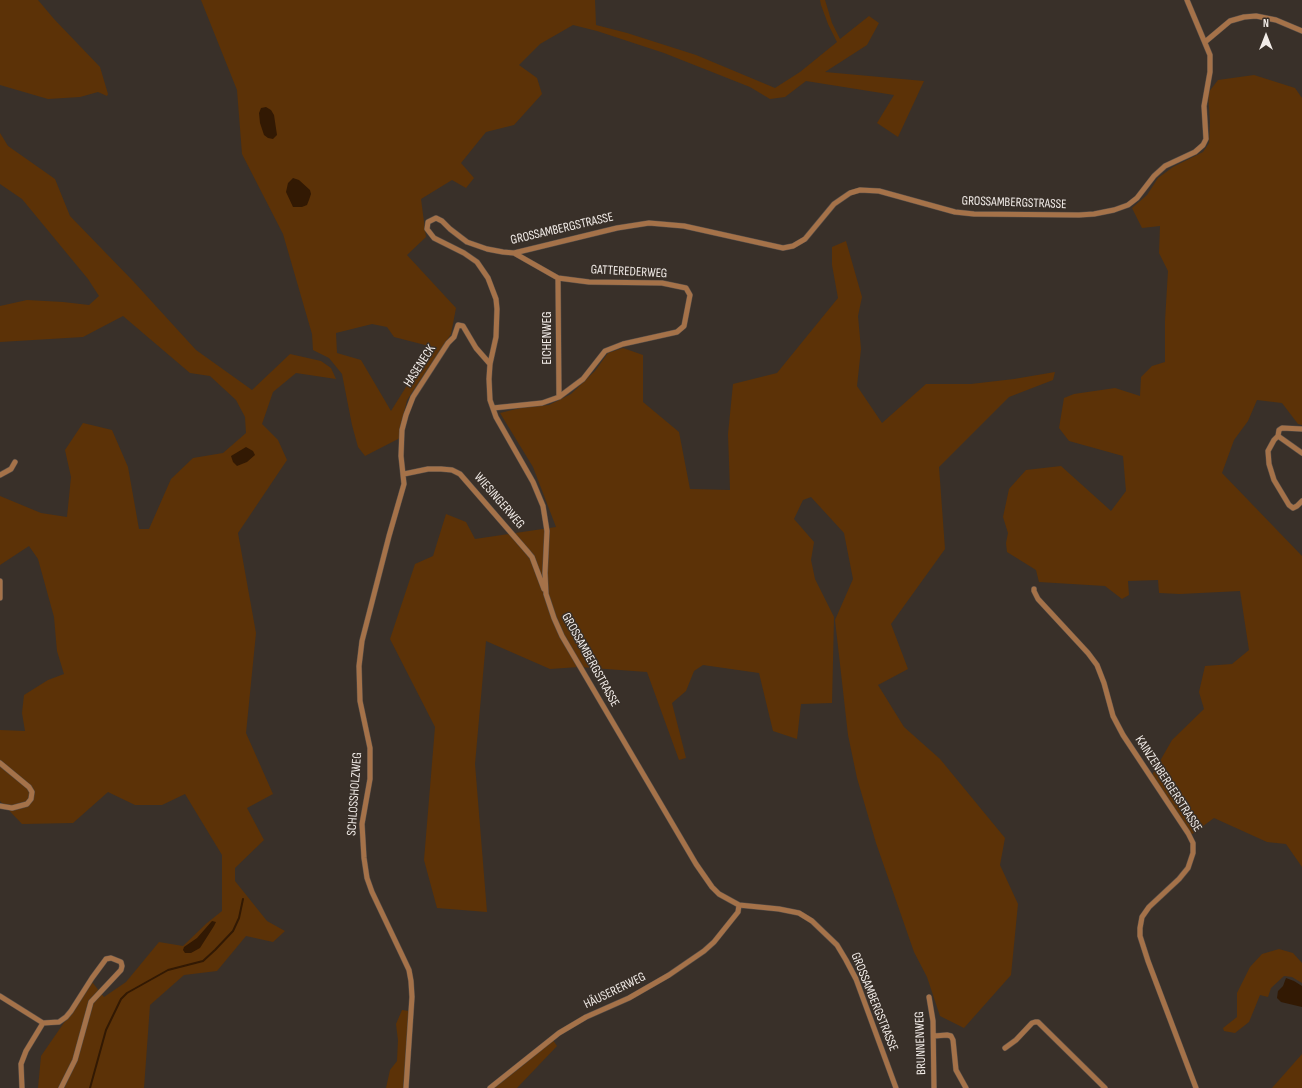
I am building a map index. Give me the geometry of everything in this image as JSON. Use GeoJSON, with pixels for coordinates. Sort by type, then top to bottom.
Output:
{"type":"FeatureCollection","features":[{"type":"Feature","properties":{"kind":"street","name":"GROSSAMBERGSTRASSE"},"geometry":{"type":"LineString","coordinates":[[896,1088],[856,979],[837,945],[812,921],[799,913],[779,909],[739,905],[719,894],[705,879],[565,642],[554,618],[546,594],[545,573],[547,531],[543,506],[533,482],[496,417],[489,392],[490,364],[496,337],[497,324],[496,299],[483,269],[477,262],[464,253],[434,238],[427,229],[428,222],[436,218],[442,221],[467,242],[493,251],[514,253],[618,228],[649,223],[684,226],[783,248],[789,248],[805,239],[834,204],[844,196],[860,190],[879,191],[955,212],[974,214],[1079,215],[1114,210],[1128,205],[1137,198],[1154,176],[1166,166],[1195,152],[1203,145],[1206,139],[1204,106],[1210,72],[1210,55],[1206,42],[1187,0]]}},
{"type":"Feature","properties":{"kind":"street"},"geometry":{"type":"LineString","coordinates":[[1206,42],[1230,21],[1244,17],[1256,16],[1276,20],[1302,31]]}},
{"type":"Feature","properties":{"kind":"street","name":"GATTEREDERWEG"},"geometry":{"type":"LineString","coordinates":[[493,408],[542,403],[559,397],[583,379],[605,351],[623,344],[677,332],[684,326],[690,295],[686,288],[662,283],[589,282],[558,278],[514,253]]}},
{"type":"Feature","properties":{"kind":"street","name":"EICHENWEG"},"geometry":{"type":"LineString","coordinates":[[558,278],[559,397]]}},
{"type":"Feature","properties":{"kind":"street","name":"HASENECK"},"geometry":{"type":"LineString","coordinates":[[404,474],[401,456],[401,442],[402,430],[406,415],[413,397],[448,343],[454,337],[458,325],[463,326],[476,348],[490,364]]}},
{"type":"Feature","properties":{"kind":"street"},"geometry":{"type":"LineString","coordinates":[[1302,429],[1282,428],[1279,430],[1278,436],[1268,451],[1269,464],[1274,480],[1289,505],[1293,508],[1302,501]]}},
{"type":"Feature","properties":{"kind":"street"},"geometry":{"type":"LineString","coordinates":[[1278,436],[1302,453]]}},
{"type":"Feature","properties":{"kind":"street"},"geometry":{"type":"LineString","coordinates":[[0,475],[11,469],[15,462]]}},
{"type":"Feature","properties":{"kind":"street","name":"WIESINGERWEG"},"geometry":{"type":"LineString","coordinates":[[404,474],[428,469],[452,470],[460,474],[532,557],[546,594]]}},
{"type":"Feature","properties":{"kind":"street","name":"SCHLOSSHOLZWEG"},"geometry":{"type":"LineString","coordinates":[[404,474],[401,500],[389,536],[366,622],[359,666],[360,701],[370,748],[370,779],[362,824],[367,878],[372,892],[409,970],[411,981],[412,998],[406,1088]]}},
{"type":"Feature","properties":{"kind":"street"},"geometry":{"type":"LineString","coordinates":[[0,581],[0,598]]}},
{"type":"Feature","properties":{"kind":"street","name":"KAINZENBERGERSTRASSE"},"geometry":{"type":"LineString","coordinates":[[1034,589],[1038,599],[1088,653],[1097,665],[1104,683],[1113,716],[1123,735],[1188,833],[1193,843],[1193,854],[1188,868],[1180,879],[1149,907],[1142,917],[1140,928],[1142,943],[1148,961],[1196,1088]]}},
{"type":"Feature","properties":{"kind":"street"},"geometry":{"type":"LineString","coordinates":[[0,764],[29,786],[32,792],[31,799],[27,804],[12,808],[0,806]]}},
{"type":"Feature","properties":{"kind":"street","name":"HÄUSERERWEG"},"geometry":{"type":"LineString","coordinates":[[490,1088],[558,1033],[629,998],[669,975],[699,955],[714,942],[738,912],[739,905]]}},
{"type":"Feature","properties":{"kind":"street"},"geometry":{"type":"LineString","coordinates":[[0,996],[43,1023],[59,1022],[66,1017],[106,959],[111,958],[121,962],[121,970],[91,1002],[75,1060],[61,1088]]}},
{"type":"Feature","properties":{"kind":"street","name":"BRUNNENWEG"},"geometry":{"type":"LineString","coordinates":[[930,997],[934,1036],[934,1088]]}},
{"type":"Feature","properties":{"kind":"street"},"geometry":{"type":"LineString","coordinates":[[1005,1048],[1016,1040],[1032,1023],[1038,1022],[1105,1088]]}},
{"type":"Feature","properties":{"kind":"street"},"geometry":{"type":"LineString","coordinates":[[22,1088],[21,1064],[26,1051],[43,1023]]}},
{"type":"Feature","properties":{"kind":"street"},"geometry":{"type":"LineString","coordinates":[[934,1036],[951,1036],[953,1040],[956,1070],[966,1088]]}},
{"type":"Feature","properties":{"kind":"shaded area"},"geometry":{"type":"Polygon","coordinates":[[[0,0],[38,0],[100,67],[108,94],[107,96],[98,92],[80,97],[48,99],[0,85],[0,0]]]}},
{"type":"Feature","properties":{"kind":"shaded area"},"geometry":{"type":"Polygon","coordinates":[[[201,0],[595,0],[596,25],[627,33],[696,55],[775,88],[800,72],[837,42],[821,5],[820,0],[825,0],[832,23],[840,39],[869,16],[879,23],[867,45],[825,72],[924,81],[898,137],[877,123],[894,95],[806,81],[785,97],[770,99],[750,87],[664,53],[597,31],[573,25],[540,44],[519,65],[537,78],[542,94],[514,125],[486,132],[461,163],[474,178],[466,188],[452,180],[421,199],[426,237],[407,255],[456,308],[451,334],[407,400],[400,438],[365,456],[358,447],[342,374],[329,358],[313,350],[312,334],[283,234],[242,154],[237,90],[201,0]],[[372,324],[336,333],[337,353],[361,360],[391,411],[406,387],[420,369],[429,346],[394,337],[387,327],[372,324]]]}},
{"type":"Feature","properties":{"kind":"shaded area"},"geometry":{"type":"Polygon","coordinates":[[[1254,75],[1295,88],[1302,98],[1302,425],[1298,424],[1282,403],[1257,400],[1248,421],[1234,440],[1222,473],[1302,556],[1302,867],[1286,844],[1267,842],[1214,818],[1191,835],[1152,775],[1172,740],[1204,709],[1199,692],[1205,666],[1232,664],[1249,650],[1240,591],[1180,594],[1159,593],[1158,580],[1128,581],[1129,595],[1122,599],[1105,586],[1039,582],[1036,570],[1007,552],[1006,543],[1008,533],[1003,517],[1009,489],[1026,470],[1061,466],[1111,511],[1126,491],[1123,456],[1069,441],[1059,428],[1064,398],[1074,394],[1115,388],[1140,396],[1141,377],[1152,366],[1165,362],[1165,321],[1168,271],[1159,253],[1160,226],[1142,228],[1132,208],[1147,195],[1158,178],[1173,167],[1203,152],[1209,143],[1210,122],[1208,93],[1218,80],[1254,75]]]}},
{"type":"Feature","properties":{"kind":"shaded area"},"geometry":{"type":"Polygon","coordinates":[[[266,107],[271,110],[274,115],[277,135],[273,139],[264,135],[260,123],[259,113],[261,108],[266,107]]]}},
{"type":"Feature","properties":{"kind":"shaded area"},"geometry":{"type":"Polygon","coordinates":[[[0,133],[8,146],[55,179],[70,216],[133,281],[196,350],[252,390],[290,354],[321,361],[331,368],[336,379],[296,373],[273,392],[262,424],[278,440],[287,460],[238,533],[256,633],[246,733],[273,794],[247,808],[264,840],[235,868],[235,881],[267,921],[285,931],[273,942],[246,936],[217,971],[184,975],[150,1005],[144,1088],[38,1088],[41,1056],[92,982],[104,997],[126,982],[159,942],[183,946],[222,911],[222,855],[185,794],[162,805],[135,805],[108,792],[73,823],[22,824],[0,801],[0,730],[25,731],[22,713],[24,695],[48,680],[64,674],[57,651],[54,617],[38,559],[29,546],[0,565],[0,496],[41,513],[67,517],[71,477],[65,450],[83,423],[112,430],[128,467],[139,529],[149,529],[171,479],[193,458],[223,453],[246,433],[245,417],[236,400],[210,376],[190,373],[123,316],[83,337],[0,342],[0,306],[27,300],[89,305],[99,296],[88,279],[22,199],[0,184],[0,133]]]}},
{"type":"Feature","properties":{"kind":"shaded area"},"geometry":{"type":"Polygon","coordinates":[[[293,178],[299,180],[310,190],[311,194],[307,205],[302,207],[293,207],[286,192],[288,183],[293,178]]]}},
{"type":"Feature","properties":{"kind":"shaded area"},"geometry":{"type":"Polygon","coordinates":[[[846,241],[862,297],[858,316],[861,349],[857,386],[882,423],[926,384],[971,384],[1055,372],[1053,380],[1009,397],[939,467],[945,549],[891,624],[908,669],[878,685],[904,727],[940,759],[1005,838],[1000,865],[1018,904],[1011,975],[964,1028],[940,1016],[927,977],[914,952],[876,843],[857,778],[848,735],[835,620],[853,579],[844,533],[811,497],[803,500],[794,519],[814,542],[811,560],[815,579],[834,617],[832,703],[801,704],[797,739],[773,731],[759,673],[703,665],[694,671],[686,691],[672,703],[686,758],[679,760],[647,672],[579,667],[550,669],[486,641],[475,764],[487,912],[437,908],[424,860],[435,727],[390,639],[415,564],[433,556],[446,514],[466,522],[475,539],[556,527],[533,467],[500,413],[524,407],[549,405],[571,394],[595,371],[608,353],[623,348],[643,355],[643,402],[679,432],[690,489],[730,490],[728,434],[733,384],[777,373],[838,298],[832,265],[832,247],[846,241]]]}},
{"type":"Feature","properties":{"kind":"shaded area"},"geometry":{"type":"Polygon","coordinates":[[[246,447],[253,451],[255,455],[247,462],[237,466],[233,462],[231,456],[246,447]]]}},
{"type":"Feature","properties":{"kind":"shaded area"},"geometry":{"type":"Polygon","coordinates":[[[212,921],[216,922],[200,948],[191,953],[185,953],[183,950],[184,947],[197,938],[212,921]]]}},
{"type":"Feature","properties":{"kind":"shaded area"},"geometry":{"type":"Polygon","coordinates":[[[1279,949],[1293,953],[1302,963],[1302,983],[1292,977],[1284,976],[1271,988],[1268,997],[1260,995],[1249,1022],[1235,1033],[1224,1031],[1223,1028],[1237,1017],[1237,993],[1250,967],[1262,954],[1279,949]]]}},
{"type":"Feature","properties":{"kind":"shaded area"},"geometry":{"type":"Polygon","coordinates":[[[1286,978],[1302,986],[1302,1007],[1281,1002],[1277,998],[1278,991],[1283,986],[1286,978]]]}},
{"type":"Feature","properties":{"kind":"shaded area"},"geometry":{"type":"Polygon","coordinates":[[[402,1010],[409,1011],[405,1088],[386,1088],[390,1070],[397,1061],[398,1040],[396,1024],[402,1010]]]}},
{"type":"Feature","properties":{"kind":"shaded area"},"geometry":{"type":"Polygon","coordinates":[[[553,1040],[557,1046],[517,1088],[493,1088],[522,1066],[553,1040]]]}},
{"type":"Feature","properties":{"kind":"shaded area"},"geometry":{"type":"Polygon","coordinates":[[[1302,1054],[1302,1088],[1272,1088],[1302,1054]]]}},
{"type":"Feature","properties":{"kind":"waterway"},"geometry":{"type":"LineString","coordinates":[[90,1088],[106,1030],[121,999],[127,993],[168,970],[203,961],[233,931],[239,918],[243,899]]}}]}
